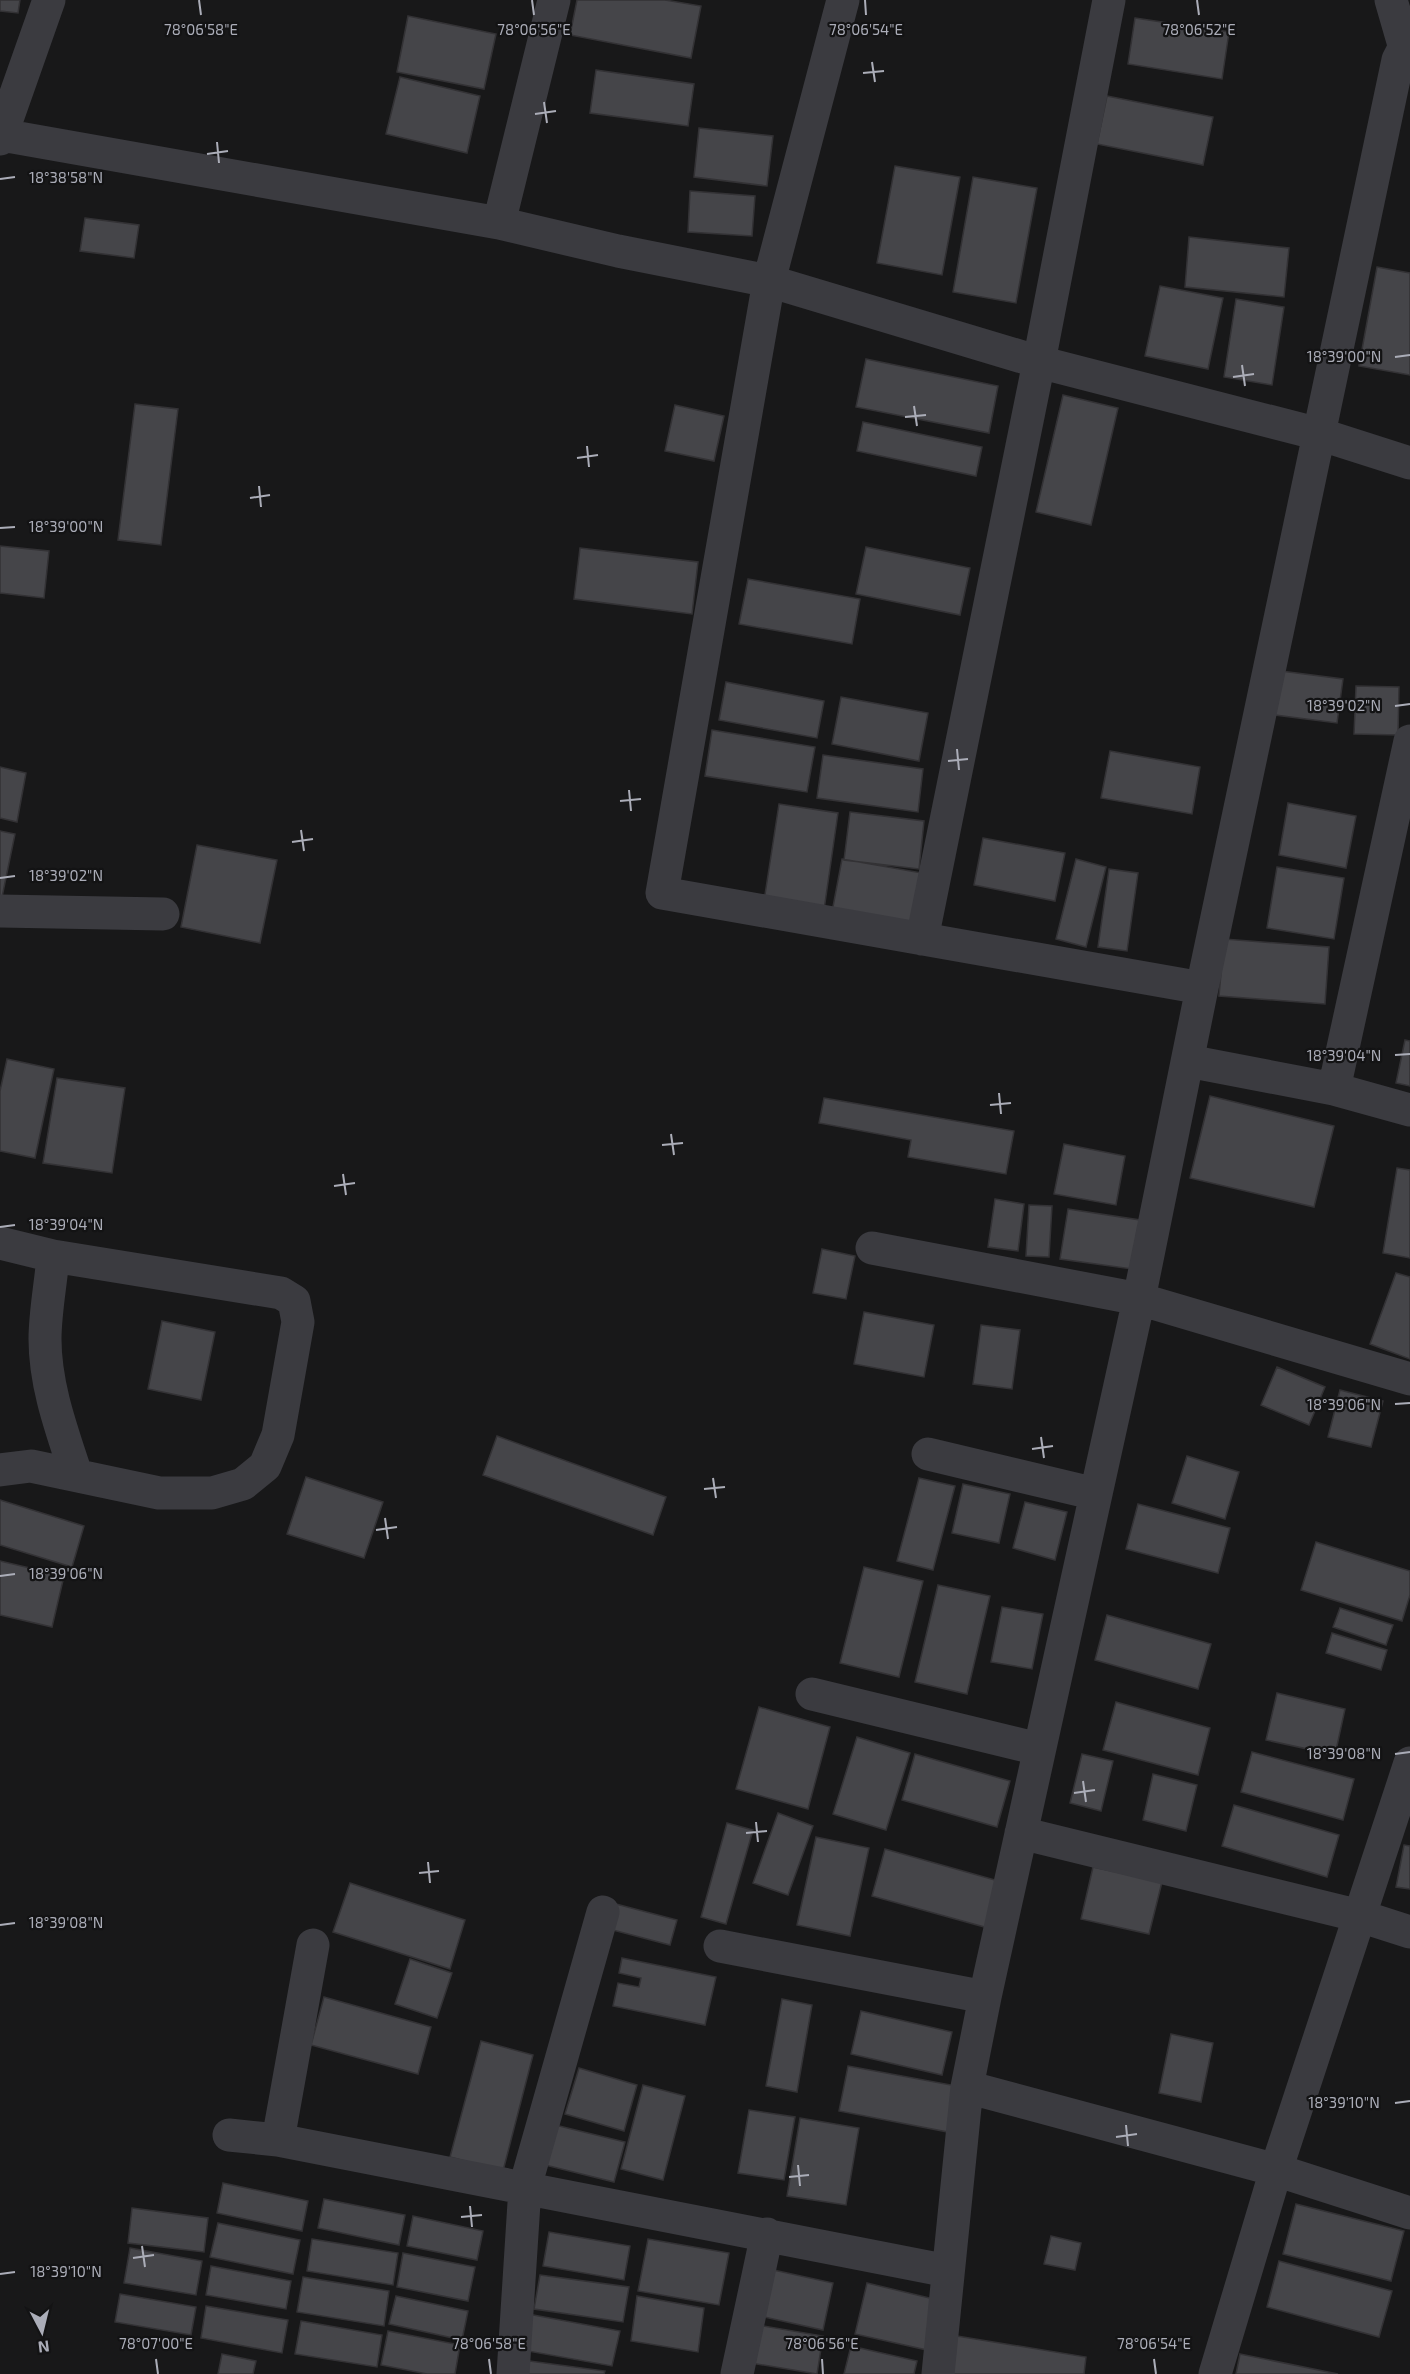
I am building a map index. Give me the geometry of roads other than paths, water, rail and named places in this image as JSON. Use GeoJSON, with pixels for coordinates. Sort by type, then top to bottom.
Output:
{"type":"FeatureCollection","features":[{"type":"Feature","properties":{"kind":"street"},"geometry":{"type":"LineString","coordinates":[[49,0],[1,137],[499,223],[618,252],[769,281],[1039,362],[1319,434],[1410,463]]}},
{"type":"Feature","properties":{"kind":"street"},"geometry":{"type":"LineString","coordinates":[[499,223],[554,0]]}},
{"type":"Feature","properties":{"kind":"street"},"geometry":{"type":"LineString","coordinates":[[843,0],[769,281],[662,893],[1202,988]]}},
{"type":"Feature","properties":{"kind":"street"},"geometry":{"type":"LineString","coordinates":[[922,939],[1110,0]]}},
{"type":"Feature","properties":{"kind":"street"},"geometry":{"type":"LineString","coordinates":[[938,2374],[967,2087],[1139,1299],[1319,434],[1406,52],[1391,0]]}},
{"type":"Feature","properties":{"kind":"street"},"geometry":{"type":"LineString","coordinates":[[1334,1089],[1410,741]]}},
{"type":"Feature","properties":{"kind":"street"},"geometry":{"type":"LineString","coordinates":[[0,911],[164,914]]}},
{"type":"Feature","properties":{"kind":"street"},"geometry":{"type":"LineString","coordinates":[[1188,1060],[1334,1089],[1410,1110]]}},
{"type":"Feature","properties":{"kind":"street"},"geometry":{"type":"LineString","coordinates":[[0,1243],[53,1256],[281,1293],[294,1300],[298,1322],[278,1435],[265,1466],[243,1484],[212,1493],[159,1493],[31,1466],[0,1470]]}},
{"type":"Feature","properties":{"kind":"street"},"geometry":{"type":"LineString","coordinates":[[872,1248],[1139,1299],[1410,1379]]}},
{"type":"Feature","properties":{"kind":"street"},"geometry":{"type":"LineString","coordinates":[[53,1256],[45,1339],[49,1380],[58,1420],[76,1474]]}},
{"type":"Feature","properties":{"kind":"street"},"geometry":{"type":"LineString","coordinates":[[928,1454],[1096,1494]]}},
{"type":"Feature","properties":{"kind":"street"},"geometry":{"type":"LineString","coordinates":[[812,1694],[1039,1749]]}},
{"type":"Feature","properties":{"kind":"street"},"geometry":{"type":"LineString","coordinates":[[1215,2374],[1276,2170],[1410,1763]]}},
{"type":"Feature","properties":{"kind":"street"},"geometry":{"type":"LineString","coordinates":[[1021,1833],[1360,1916],[1410,1932]]}},
{"type":"Feature","properties":{"kind":"street"},"geometry":{"type":"LineString","coordinates":[[513,2374],[525,2187],[603,1912]]}},
{"type":"Feature","properties":{"kind":"street"},"geometry":{"type":"LineString","coordinates":[[278,2140],[313,1945]]}},
{"type":"Feature","properties":{"kind":"street"},"geometry":{"type":"LineString","coordinates":[[720,1946],[985,1997]]}},
{"type":"Feature","properties":{"kind":"street"},"geometry":{"type":"LineString","coordinates":[[967,2087],[1276,2170],[1410,2213]]}},
{"type":"Feature","properties":{"kind":"street"},"geometry":{"type":"LineString","coordinates":[[230,2135],[278,2140],[948,2271]]}},
{"type":"Feature","properties":{"kind":"street"},"geometry":{"type":"LineString","coordinates":[[737,2374],[767,2234]]}}]}
